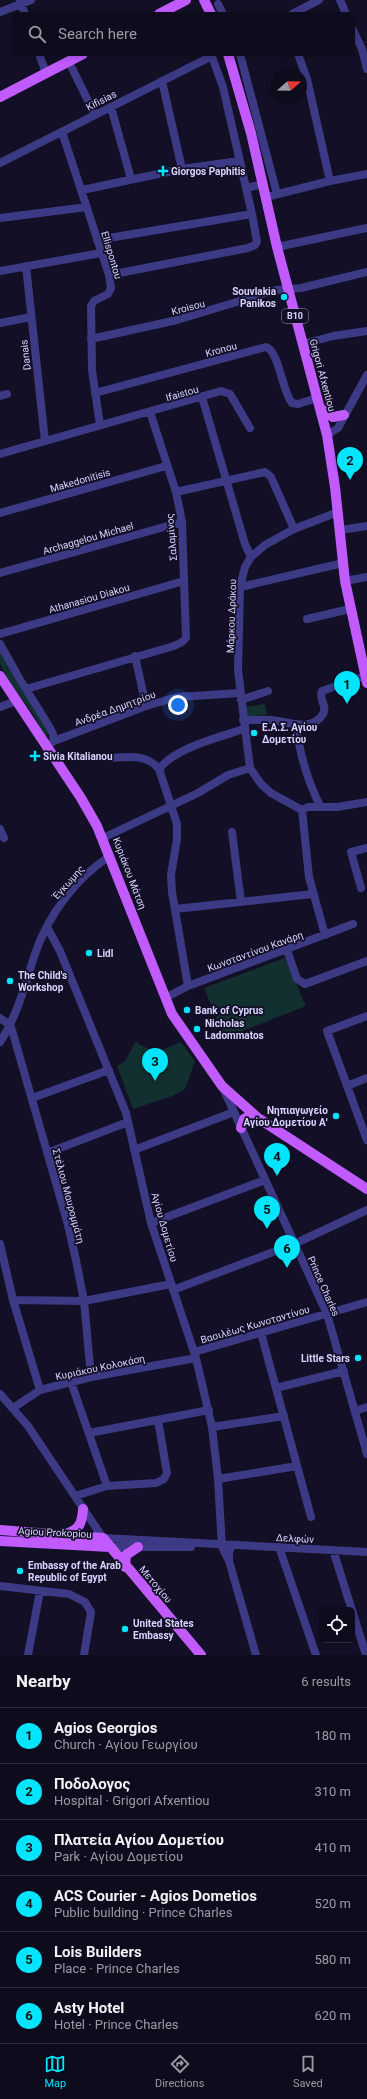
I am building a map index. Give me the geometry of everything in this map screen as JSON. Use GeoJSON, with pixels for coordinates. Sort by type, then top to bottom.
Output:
{"type":"FeatureCollection","features":[{"type":"Feature","properties":{"kind":"main road"},"geometry":{"type":"LineString","coordinates":[[163,12],[186,0]]}},
{"type":"Feature","properties":{"kind":"main road"},"geometry":{"type":"LineString","coordinates":[[204,0],[210,12]]}},
{"type":"Feature","properties":{"kind":"main road"},"geometry":{"type":"LineString","coordinates":[[0,97],[80,56]]}},
{"type":"Feature","properties":{"kind":"main road","name":"Grigori Afxentiou"},"geometry":{"type":"LineString","coordinates":[[229,56],[237,83],[288,288],[327,435],[338,512],[345,581],[366,680]]}},
{"type":"Feature","properties":{"kind":"main road"},"geometry":{"type":"LineString","coordinates":[[320,409],[333,417],[344,415]]}},
{"type":"Feature","properties":{"kind":"main road","name":"Κυριάκου Μάτση"},"geometry":{"type":"LineString","coordinates":[[0,676],[16,701],[50,744],[103,838],[172,1014],[222,1086],[258,1118],[367,1189]]}},
{"type":"Feature","properties":{"kind":"main road"},"geometry":{"type":"LineString","coordinates":[[241,1128],[244,1119],[250,1116],[258,1118]]}},
{"type":"Feature","properties":{"kind":"main road"},"geometry":{"type":"LineString","coordinates":[[62,1535],[79,1527],[82,1520],[83,1509]]}},
{"type":"Feature","properties":{"kind":"main road","name":"Agiou Prokopiou"},"geometry":{"type":"LineString","coordinates":[[0,1530],[62,1535],[106,1542]]}},
{"type":"Feature","properties":{"kind":"main road","name":"Agiou Prokopiou"},"geometry":{"type":"LineString","coordinates":[[0,1541],[106,1542]]}},
{"type":"Feature","properties":{"kind":"main road","name":"Μετοχίου"},"geometry":{"type":"LineString","coordinates":[[106,1542],[201,1655]]}},
{"type":"Feature","properties":{"kind":"main road"},"geometry":{"type":"LineString","coordinates":[[125,1566],[126,1555],[138,1547]]}},
{"type":"Feature","properties":{"kind":"street"},"geometry":{"type":"LineString","coordinates":[[0,12],[20,2],[31,0]]}},
{"type":"Feature","properties":{"kind":"street"},"geometry":{"type":"LineString","coordinates":[[296,12],[319,0]]}},
{"type":"Feature","properties":{"kind":"street"},"geometry":{"type":"LineString","coordinates":[[340,0],[345,12]]}},
{"type":"Feature","properties":{"kind":"street"},"geometry":{"type":"LineString","coordinates":[[20,2],[24,12]]}},
{"type":"Feature","properties":{"kind":"street"},"geometry":{"type":"LineString","coordinates":[[218,4],[222,12]]}},
{"type":"Feature","properties":{"kind":"street"},"geometry":{"type":"LineString","coordinates":[[355,34],[362,49],[367,69]]}},
{"type":"Feature","properties":{"kind":"street"},"geometry":{"type":"LineString","coordinates":[[40,56],[46,74]]}},
{"type":"Feature","properties":{"kind":"street","name":"Kifisias"},"geometry":{"type":"LineString","coordinates":[[0,163],[209,56]]}},
{"type":"Feature","properties":{"kind":"street","name":"Kifisias"},"geometry":{"type":"LineString","coordinates":[[109,275],[248,248],[255,245],[257,238],[240,161],[222,87],[211,56]]}},
{"type":"Feature","properties":{"kind":"street"},"geometry":{"type":"LineString","coordinates":[[241,56],[277,194]]}},
{"type":"Feature","properties":{"kind":"street"},"geometry":{"type":"LineString","coordinates":[[299,56],[307,79],[330,181]]}},
{"type":"Feature","properties":{"kind":"street"},"geometry":{"type":"LineString","coordinates":[[69,62],[95,115]]}},
{"type":"Feature","properties":{"kind":"street"},"geometry":{"type":"LineString","coordinates":[[162,81],[182,169]]}},
{"type":"Feature","properties":{"kind":"street"},"geometry":{"type":"LineString","coordinates":[[222,87],[237,83]]}},
{"type":"Feature","properties":{"kind":"street"},"geometry":{"type":"LineString","coordinates":[[111,107],[131,180]]}},
{"type":"Feature","properties":{"kind":"street","name":"Ellispontou"},"geometry":{"type":"LineString","coordinates":[[62,132],[109,275],[111,288],[110,293],[94,301],[91,306],[92,370],[100,425]]}},
{"type":"Feature","properties":{"kind":"street"},"geometry":{"type":"LineString","coordinates":[[82,190],[182,169],[240,161]]}},
{"type":"Feature","properties":{"kind":"street"},"geometry":{"type":"LineString","coordinates":[[266,197],[330,181],[367,174]]}},
{"type":"Feature","properties":{"kind":"street"},"geometry":{"type":"LineString","coordinates":[[246,188],[263,184]]}},
{"type":"Feature","properties":{"kind":"street"},"geometry":{"type":"LineString","coordinates":[[0,218],[87,207]]}},
{"type":"Feature","properties":{"kind":"street"},"geometry":{"type":"LineString","coordinates":[[97,240],[252,214]]}},
{"type":"Feature","properties":{"kind":"street"},"geometry":{"type":"LineString","coordinates":[[278,247],[367,228]]}},
{"type":"Feature","properties":{"kind":"street"},"geometry":{"type":"LineString","coordinates":[[0,270],[101,253]]}},
{"type":"Feature","properties":{"kind":"street","name":"Danais"},"geometry":{"type":"LineString","coordinates":[[26,266],[45,441]]}},
{"type":"Feature","properties":{"kind":"street","name":"Kroisou"},"geometry":{"type":"LineString","coordinates":[[91,339],[177,320],[276,290],[301,288],[367,272]]}},
{"type":"Feature","properties":{"kind":"street"},"geometry":{"type":"LineString","coordinates":[[0,323],[31,316]]}},
{"type":"Feature","properties":{"kind":"street"},"geometry":{"type":"LineString","coordinates":[[303,344],[341,334],[367,330]]}},
{"type":"Feature","properties":{"kind":"street","name":"Kronou"},"geometry":{"type":"LineString","coordinates":[[95,393],[266,347],[273,351],[286,394],[292,403],[298,404],[317,398]]}},
{"type":"Feature","properties":{"kind":"street"},"geometry":{"type":"LineString","coordinates":[[327,435],[336,430],[367,375]]}},
{"type":"Feature","properties":{"kind":"street","name":"Ifaistou"},"geometry":{"type":"LineString","coordinates":[[0,454],[221,392],[228,392],[250,428]]}},
{"type":"Feature","properties":{"kind":"street"},"geometry":{"type":"LineString","coordinates":[[202,397],[245,544],[251,557]]}},
{"type":"Feature","properties":{"kind":"street","name":"Σαλαμίνος"},"geometry":{"type":"LineString","coordinates":[[135,656],[174,646],[184,640],[186,633],[182,522],[176,492],[166,466],[150,412]]}},
{"type":"Feature","properties":{"kind":"street","name":"Makedonitisis"},"geometry":{"type":"LineString","coordinates":[[0,513],[166,466]]}},
{"type":"Feature","properties":{"kind":"street"},"geometry":{"type":"LineString","coordinates":[[176,492],[260,472],[269,474],[294,529]]}},
{"type":"Feature","properties":{"kind":"street","name":"Μάρκου Δράκου"},"geometry":{"type":"LineString","coordinates":[[250,768],[238,670],[240,587],[242,576],[251,557],[265,545],[294,529],[338,512]]}},
{"type":"Feature","properties":{"kind":"street","name":"Archaggelou Michael"},"geometry":{"type":"LineString","coordinates":[[0,573],[182,522]]}},
{"type":"Feature","properties":{"kind":"street"},"geometry":{"type":"LineString","coordinates":[[340,530],[367,526]]}},
{"type":"Feature","properties":{"kind":"street"},"geometry":{"type":"LineString","coordinates":[[240,587],[343,563]]}},
{"type":"Feature","properties":{"kind":"street"},"geometry":{"type":"LineString","coordinates":[[345,581],[367,577]]}},
{"type":"Feature","properties":{"kind":"street","name":"Athanasiou Diakou"},"geometry":{"type":"LineString","coordinates":[[0,634],[184,581]]}},
{"type":"Feature","properties":{"kind":"street"},"geometry":{"type":"LineString","coordinates":[[307,619],[350,609]]}},
{"type":"Feature","properties":{"kind":"street"},"geometry":{"type":"LineString","coordinates":[[0,644],[49,726],[53,734],[50,744]]}},
{"type":"Feature","properties":{"kind":"street"},"geometry":{"type":"LineString","coordinates":[[26,689],[135,656],[146,706]]}},
{"type":"Feature","properties":{"kind":"street"},"geometry":{"type":"LineString","coordinates":[[159,769],[169,759],[244,725],[272,720],[297,726],[306,724],[322,716],[324,708],[320,694],[324,689],[366,680]]}},
{"type":"Feature","properties":{"kind":"street"},"geometry":{"type":"LineString","coordinates":[[240,696],[268,691]]}},
{"type":"Feature","properties":{"kind":"street","name":"Ανδρέα Δημητρίου"},"geometry":{"type":"LineString","coordinates":[[50,744],[146,706],[187,696],[240,696]]}},
{"type":"Feature","properties":{"kind":"street"},"geometry":{"type":"LineString","coordinates":[[0,707],[16,701]]}},
{"type":"Feature","properties":{"kind":"street"},"geometry":{"type":"LineString","coordinates":[[297,726],[298,746],[304,767],[320,806]]}},
{"type":"Feature","properties":{"kind":"street"},"geometry":{"type":"LineString","coordinates":[[110,758],[137,756],[152,763],[159,769],[171,805],[177,833],[171,875],[188,986]]}},
{"type":"Feature","properties":{"kind":"street"},"geometry":{"type":"LineString","coordinates":[[103,838],[198,793],[228,775],[250,768],[261,784],[271,793],[302,810]]}},
{"type":"Feature","properties":{"kind":"street"},"geometry":{"type":"LineString","coordinates":[[302,810],[308,807],[337,807],[367,802]]}},
{"type":"Feature","properties":{"kind":"street"},"geometry":{"type":"LineString","coordinates":[[302,810],[306,861],[312,894],[326,935]]}},
{"type":"Feature","properties":{"kind":"street"},"geometry":{"type":"LineString","coordinates":[[0,829],[4,838]]}},
{"type":"Feature","properties":{"kind":"street"},"geometry":{"type":"LineString","coordinates":[[232,832],[242,902]]}},
{"type":"Feature","properties":{"kind":"street"},"geometry":{"type":"LineString","coordinates":[[361,888],[351,852],[367,848]]}},
{"type":"Feature","properties":{"kind":"street","name":"Έγκωμης"},"geometry":{"type":"LineString","coordinates":[[0,1042],[10,1025],[20,1002],[36,952],[47,927],[72,891],[100,863],[110,856]]}},
{"type":"Feature","properties":{"kind":"street"},"geometry":{"type":"LineString","coordinates":[[175,909],[312,894]]}},
{"type":"Feature","properties":{"kind":"street","name":"Κωνσταντίνου Κανάρη"},"geometry":{"type":"LineString","coordinates":[[165,998],[188,986],[287,950],[352,924]]}},
{"type":"Feature","properties":{"kind":"street","name":"Αγίου Δομετίου"},"geometry":{"type":"LineString","coordinates":[[47,927],[60,951],[123,1103],[151,1223],[195,1355],[212,1428],[218,1478],[222,1544]]}},
{"type":"Feature","properties":{"kind":"street"},"geometry":{"type":"LineString","coordinates":[[287,950],[297,978],[305,984],[367,961]]}},
{"type":"Feature","properties":{"kind":"street"},"geometry":{"type":"LineString","coordinates":[[367,1016],[327,1031],[367,1139]]}},
{"type":"Feature","properties":{"kind":"street"},"geometry":{"type":"LineString","coordinates":[[0,1018],[10,1025]]}},
{"type":"Feature","properties":{"kind":"street","name":"Στέλιου Μαυρομμάτη"},"geometry":{"type":"LineString","coordinates":[[10,1025],[68,1225],[84,1301],[91,1377]]}},
{"type":"Feature","properties":{"kind":"street"},"geometry":{"type":"LineString","coordinates":[[32,1098],[109,1070]]}},
{"type":"Feature","properties":{"kind":"street"},"geometry":{"type":"LineString","coordinates":[[347,1086],[367,1078]]}},
{"type":"Feature","properties":{"kind":"street","name":"Κυριάκου Μάτση"},"geometry":{"type":"LineString","coordinates":[[222,1086],[234,1112]]}},
{"type":"Feature","properties":{"kind":"street"},"geometry":{"type":"LineString","coordinates":[[134,1150],[234,1112]]}},
{"type":"Feature","properties":{"kind":"street","name":"Prince Charles"},"geometry":{"type":"LineString","coordinates":[[234,1112],[327,1314],[367,1454]]}},
{"type":"Feature","properties":{"kind":"street"},"geometry":{"type":"LineString","coordinates":[[47,1153],[128,1122]]}},
{"type":"Feature","properties":{"kind":"street"},"geometry":{"type":"LineString","coordinates":[[151,1223],[265,1180]]}},
{"type":"Feature","properties":{"kind":"street"},"geometry":{"type":"LineString","coordinates":[[14,1300],[84,1301],[172,1287],[294,1244],[367,1210]]}},
{"type":"Feature","properties":{"kind":"street"},"geometry":{"type":"LineString","coordinates":[[0,1244],[14,1300],[40,1390]]}},
{"type":"Feature","properties":{"kind":"street","name":"Βασιλέως Κωνσταντίνου"},"geometry":{"type":"LineString","coordinates":[[195,1355],[261,1333],[367,1302]]}},
{"type":"Feature","properties":{"kind":"street"},"geometry":{"type":"LineString","coordinates":[[261,1333],[311,1517]]}},
{"type":"Feature","properties":{"kind":"street","name":"Κυριάκου Κολοκάση"},"geometry":{"type":"LineString","coordinates":[[13,1408],[40,1390],[91,1377],[195,1355]]}},
{"type":"Feature","properties":{"kind":"street"},"geometry":{"type":"LineString","coordinates":[[276,1388],[344,1371]]}},
{"type":"Feature","properties":{"kind":"street"},"geometry":{"type":"LineString","coordinates":[[71,1382],[107,1486]]}},
{"type":"Feature","properties":{"kind":"street"},"geometry":{"type":"LineString","coordinates":[[0,1394],[28,1426],[106,1542]]}},
{"type":"Feature","properties":{"kind":"street"},"geometry":{"type":"LineString","coordinates":[[355,1411],[367,1407]]}},
{"type":"Feature","properties":{"kind":"street"},"geometry":{"type":"LineString","coordinates":[[89,1433],[209,1410]]}},
{"type":"Feature","properties":{"kind":"street"},"geometry":{"type":"LineString","coordinates":[[212,1428],[284,1416]]}},
{"type":"Feature","properties":{"kind":"street"},"geometry":{"type":"LineString","coordinates":[[75,1496],[107,1486],[156,1483],[164,1479],[167,1473],[158,1420]]}},
{"type":"Feature","properties":{"kind":"street"},"geometry":{"type":"LineString","coordinates":[[218,1478],[297,1466]]}},
{"type":"Feature","properties":{"kind":"street","name":"Δελφών"},"geometry":{"type":"LineString","coordinates":[[106,1542],[212,1542],[232,1545],[367,1552]]}},
{"type":"Feature","properties":{"kind":"street","name":"Δελφών"},"geometry":{"type":"LineString","coordinates":[[106,1542],[138,1547],[211,1547],[222,1544]]}},
{"type":"Feature","properties":{"kind":"street"},"geometry":{"type":"LineString","coordinates":[[222,1544],[225,1556],[230,1561]]}},
{"type":"Feature","properties":{"kind":"street"},"geometry":{"type":"LineString","coordinates":[[232,1545],[229,1552],[230,1561],[256,1655]]}},
{"type":"Feature","properties":{"kind":"street"},"geometry":{"type":"LineString","coordinates":[[279,1547],[316,1655]]}},
{"type":"Feature","properties":{"kind":"street"},"geometry":{"type":"LineString","coordinates":[[333,1550],[365,1655]]}},
{"type":"Feature","properties":{"kind":"street"},"geometry":{"type":"LineString","coordinates":[[0,1586],[69,1594],[79,1598],[89,1606],[91,1617],[84,1655]]}},
{"type":"Feature","properties":{"kind":"street"},"geometry":{"type":"LineString","coordinates":[[28,1655],[40,1590]]}},
{"type":"Feature","properties":{"kind":"green space"},"geometry":{"type":"Polygon","coordinates":[[[0,651],[14,678],[49,731],[46,738],[34,715],[7,679],[0,664],[0,651]]]}},
{"type":"Feature","properties":{"kind":"green space"},"geometry":{"type":"Polygon","coordinates":[[[265,704],[267,715],[245,717],[244,707],[265,704]]]}},
{"type":"Feature","properties":{"kind":"green space"},"geometry":{"type":"Polygon","coordinates":[[[285,958],[306,1006],[227,1037],[222,1031],[204,988],[285,958]]]}},
{"type":"Feature","properties":{"kind":"green space"},"geometry":{"type":"Polygon","coordinates":[[[136,1041],[138,1044],[157,1052],[181,1042],[195,1061],[185,1089],[172,1096],[133,1109],[117,1066],[125,1061],[136,1041]]]}},
{"type":"Feature","properties":{"kind":"place","name":"Giorgos Paphitis"},"geometry":{"type":"Point","coordinates":[163,171]}},
{"type":"Feature","properties":{"kind":"place","name":"Souvlakia Panikos"},"geometry":{"type":"Point","coordinates":[284,297]}},
{"type":"Feature","properties":{"kind":"place","name":"Ποδολογος"},"geometry":{"type":"Point","coordinates":[350,480]}},
{"type":"Feature","properties":{"kind":"place","name":"Agios Georgios"},"geometry":{"type":"Point","coordinates":[347,704]}},
{"type":"Feature","properties":{"kind":"place","name":"Ε.Α.Σ. Αγίου Δομετίου"},"geometry":{"type":"Point","coordinates":[254,733]}},
{"type":"Feature","properties":{"kind":"place","name":"Sivia Kitalianou"},"geometry":{"type":"Point","coordinates":[35,756]}},
{"type":"Feature","properties":{"kind":"place","name":"Lidl"},"geometry":{"type":"Point","coordinates":[89,953]}},
{"type":"Feature","properties":{"kind":"place","name":"The Child's Workshop"},"geometry":{"type":"Point","coordinates":[10,981]}},
{"type":"Feature","properties":{"kind":"place","name":"Bank of Cyprus"},"geometry":{"type":"Point","coordinates":[187,1010]}},
{"type":"Feature","properties":{"kind":"place","name":"Nicholas Ladommatos"},"geometry":{"type":"Point","coordinates":[197,1029]}},
{"type":"Feature","properties":{"kind":"place","name":"Πλατεία Αγίου Δομετίου"},"geometry":{"type":"Point","coordinates":[155,1081]}},
{"type":"Feature","properties":{"kind":"place","name":"Νηπιαγωγείο Αγίου Δομετίου Αʹ"},"geometry":{"type":"Point","coordinates":[336,1116]}},
{"type":"Feature","properties":{"kind":"place","name":"ACS Courier - Agios Dometios"},"geometry":{"type":"Point","coordinates":[277,1176]}},
{"type":"Feature","properties":{"kind":"place","name":"Lois Builders"},"geometry":{"type":"Point","coordinates":[267,1229]}},
{"type":"Feature","properties":{"kind":"place","name":"Asty Hotel"},"geometry":{"type":"Point","coordinates":[287,1268]}},
{"type":"Feature","properties":{"kind":"place","name":"Little Stars"},"geometry":{"type":"Point","coordinates":[358,1358]}},
{"type":"Feature","properties":{"kind":"place","name":"Embassy of the Arab Republic of Egypt"},"geometry":{"type":"Point","coordinates":[20,1571]}},
{"type":"Feature","properties":{"kind":"place","name":"United States Embassy"},"geometry":{"type":"Point","coordinates":[125,1629]}}]}
